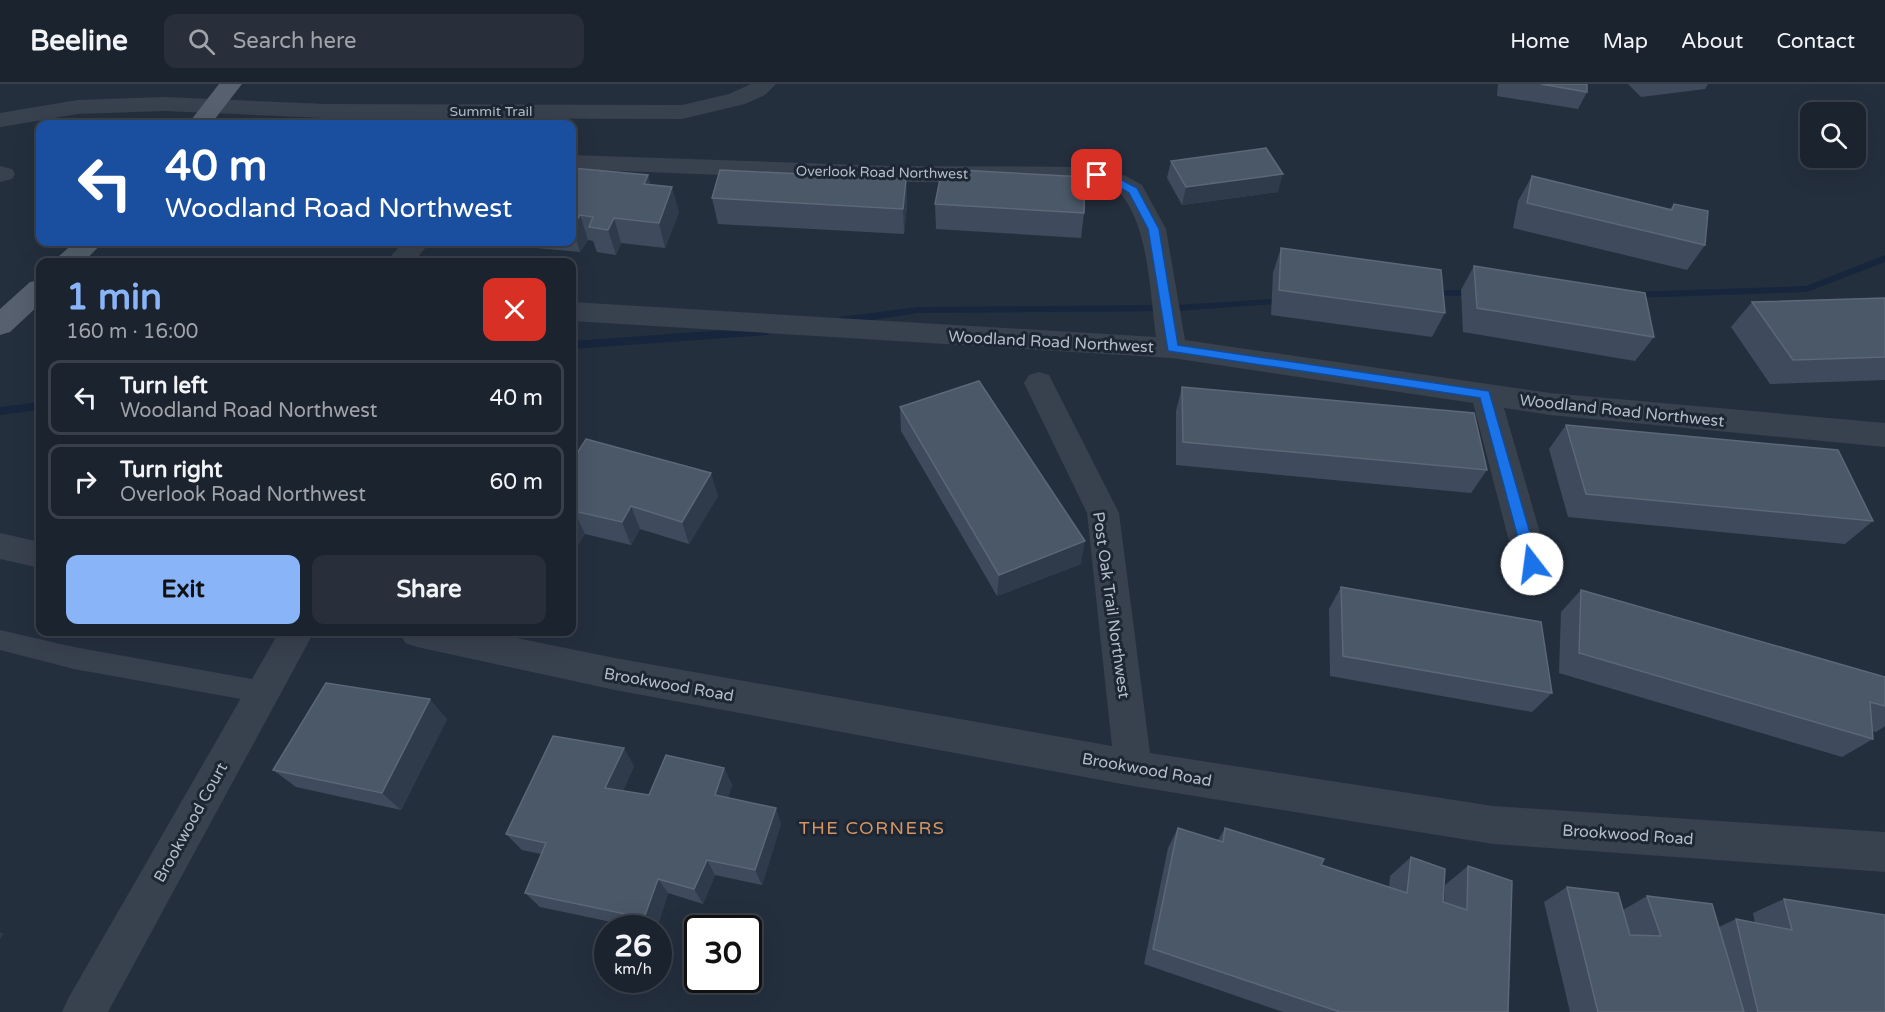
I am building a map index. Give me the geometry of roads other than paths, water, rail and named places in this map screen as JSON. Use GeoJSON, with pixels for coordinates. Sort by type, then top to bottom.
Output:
{"type":"FeatureCollection","features":[{"type":"Feature","properties":{"kind":"main road"},"geometry":{"type":"LineString","coordinates":[[206,116],[231,84]]}},
{"type":"Feature","properties":{"kind":"main road"},"geometry":{"type":"LineString","coordinates":[[72,258],[86,246]]}},
{"type":"Feature","properties":{"kind":"main road"},"geometry":{"type":"LineString","coordinates":[[0,325],[36,296]]}},
{"type":"Feature","properties":{"kind":"street"},"geometry":{"type":"LineString","coordinates":[[78,107],[102,84]]}},
{"type":"Feature","properties":{"kind":"street","name":"Summit Trail"},"geometry":{"type":"LineString","coordinates":[[0,120],[78,107],[164,104],[206,116],[326,111],[682,112],[722,103],[758,91],[765,84]]}},
{"type":"Feature","properties":{"kind":"street","name":"Overlook Road Northwest"},"geometry":{"type":"LineString","coordinates":[[576,162],[891,174],[1097,175],[1117,181],[1133,190],[1153,229],[1172,348]]}},
{"type":"Feature","properties":{"kind":"street"},"geometry":{"type":"LineString","coordinates":[[403,258],[413,246]]}},
{"type":"Feature","properties":{"kind":"street","name":"Woodland Road Northwest"},"geometry":{"type":"LineString","coordinates":[[576,312],[1172,348],[1550,404],[1885,435]]}},
{"type":"Feature","properties":{"kind":"street","name":"Post Oak Trail Northwest"},"geometry":{"type":"LineString","coordinates":[[1039,383],[1103,513],[1132,768]]}},
{"type":"Feature","properties":{"kind":"street"},"geometry":{"type":"LineString","coordinates":[[1485,394],[1532,564]]}},
{"type":"Feature","properties":{"kind":"street"},"geometry":{"type":"LineString","coordinates":[[0,546],[36,554]]}},
{"type":"Feature","properties":{"kind":"street","name":"Brookwood Court"},"geometry":{"type":"LineString","coordinates":[[84,1012],[295,636]]}},
{"type":"Feature","properties":{"kind":"street","name":"Brookwood Road"},"geometry":{"type":"LineString","coordinates":[[436,636],[615,674],[1132,768],[1493,825],[1885,852]]}},
{"type":"Feature","properties":{"kind":"lane"},"geometry":{"type":"LineString","coordinates":[[0,640],[74,658],[263,692]]}},
{"type":"Feature","properties":{"kind":"waterway"},"geometry":{"type":"LineString","coordinates":[[1631,295],[1807,289],[1885,258]]}},
{"type":"Feature","properties":{"kind":"waterway"},"geometry":{"type":"LineString","coordinates":[[1427,293],[1476,293]]}},
{"type":"Feature","properties":{"kind":"waterway"},"geometry":{"type":"LineString","coordinates":[[840,321],[918,310],[1176,308],[1287,301]]}},
{"type":"Feature","properties":{"kind":"waterway"},"geometry":{"type":"LineString","coordinates":[[576,345],[767,331]]}},
{"type":"Feature","properties":{"kind":"waterway"},"geometry":{"type":"LineString","coordinates":[[0,411],[36,406]]}},
{"type":"Feature","properties":{"kind":"district","name":"THE CORNERS"},"geometry":{"type":"Point","coordinates":[872,828]}}]}
